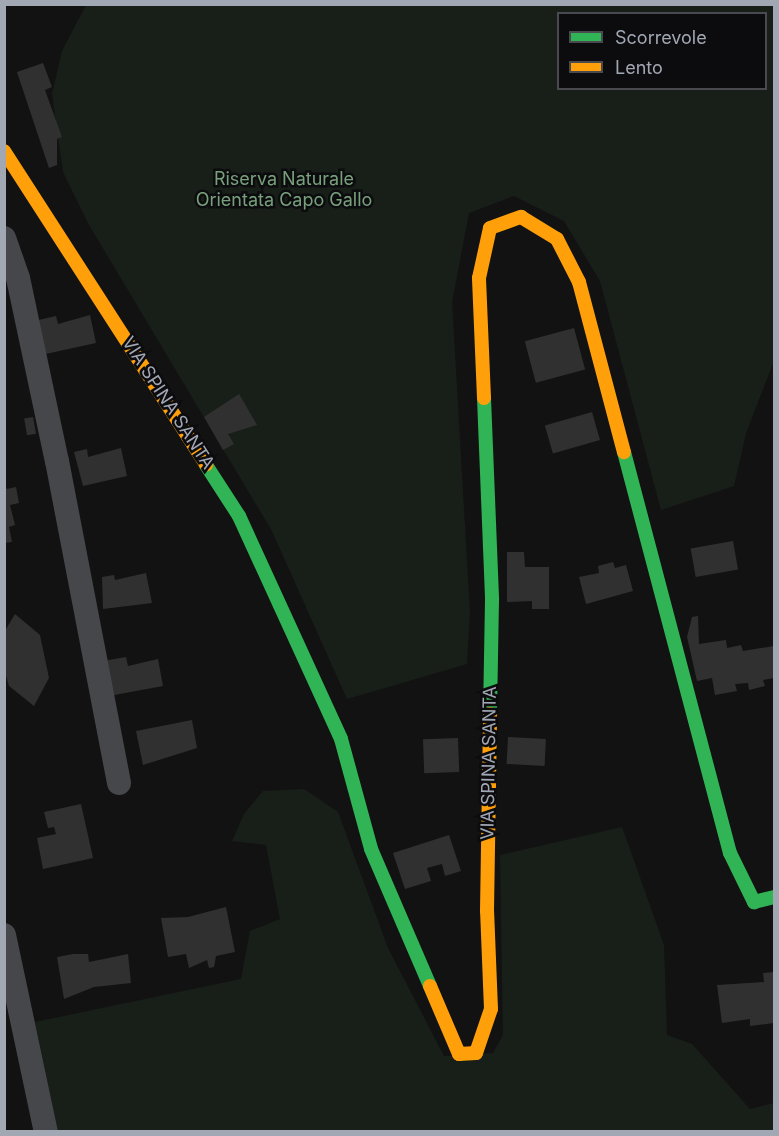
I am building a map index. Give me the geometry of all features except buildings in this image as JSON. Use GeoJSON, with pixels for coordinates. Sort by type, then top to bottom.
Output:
{"type":"FeatureCollection","features":[{"type":"Feature","properties":{"kind":"street","name":"VIA SPINA SANTA"},"geometry":{"type":"LineString","coordinates":[[4,151],[240,516],[341,739],[371,849],[459,1054],[477,1053],[490,1009],[487,911],[492,600],[479,278],[490,228],[521,217],[557,238],[579,282],[730,853],[754,902],[774,897]]}},
{"type":"Feature","properties":{"kind":"street"},"geometry":{"type":"LineString","coordinates":[[4,238],[18,278],[119,783]]}},
{"type":"Feature","properties":{"kind":"street"},"geometry":{"type":"LineString","coordinates":[[4,935],[46,1131]]}},
{"type":"Feature","properties":{"kind":"green space","name":"Riserva Naturale Orientata Capo Gallo"},"geometry":{"type":"Polygon","coordinates":[[[86,5],[774,5],[774,361],[746,433],[734,486],[661,510],[600,281],[564,221],[514,196],[469,213],[452,302],[470,613],[467,664],[347,699],[272,531],[89,225],[63,172],[52,94],[62,51],[86,5]]]}},
{"type":"Feature","properties":{"kind":"green space"},"geometry":{"type":"Polygon","coordinates":[[[304,789],[338,812],[388,948],[444,1056],[493,1053],[503,1035],[500,855],[622,827],[664,945],[667,1035],[692,1044],[750,1109],[774,1103],[774,1131],[58,1131],[35,1022],[241,979],[250,931],[280,919],[266,845],[232,841],[244,814],[263,791],[304,789]]]}},
{"type":"Feature","properties":{"kind":"traffic: fast"},"geometry":{"type":"LineString","coordinates":[[484,398],[492,600],[490,714]]}},
{"type":"Feature","properties":{"kind":"traffic: fast"},"geometry":{"type":"LineString","coordinates":[[624,452],[730,853],[754,902],[774,897]]}},
{"type":"Feature","properties":{"kind":"traffic: fast"},"geometry":{"type":"LineString","coordinates":[[206,465],[239,516],[341,739],[371,849],[430,986]]}},
{"type":"Feature","properties":{"kind":"traffic: slow"},"geometry":{"type":"LineString","coordinates":[[4,151],[206,465]]}},
{"type":"Feature","properties":{"kind":"traffic: slow"},"geometry":{"type":"LineString","coordinates":[[484,398],[479,278],[490,228],[521,217],[557,239],[579,282],[624,452]]}},
{"type":"Feature","properties":{"kind":"traffic: slow"},"geometry":{"type":"LineString","coordinates":[[430,986],[459,1054],[476,1053],[491,1009],[487,911],[490,714]]}}]}
